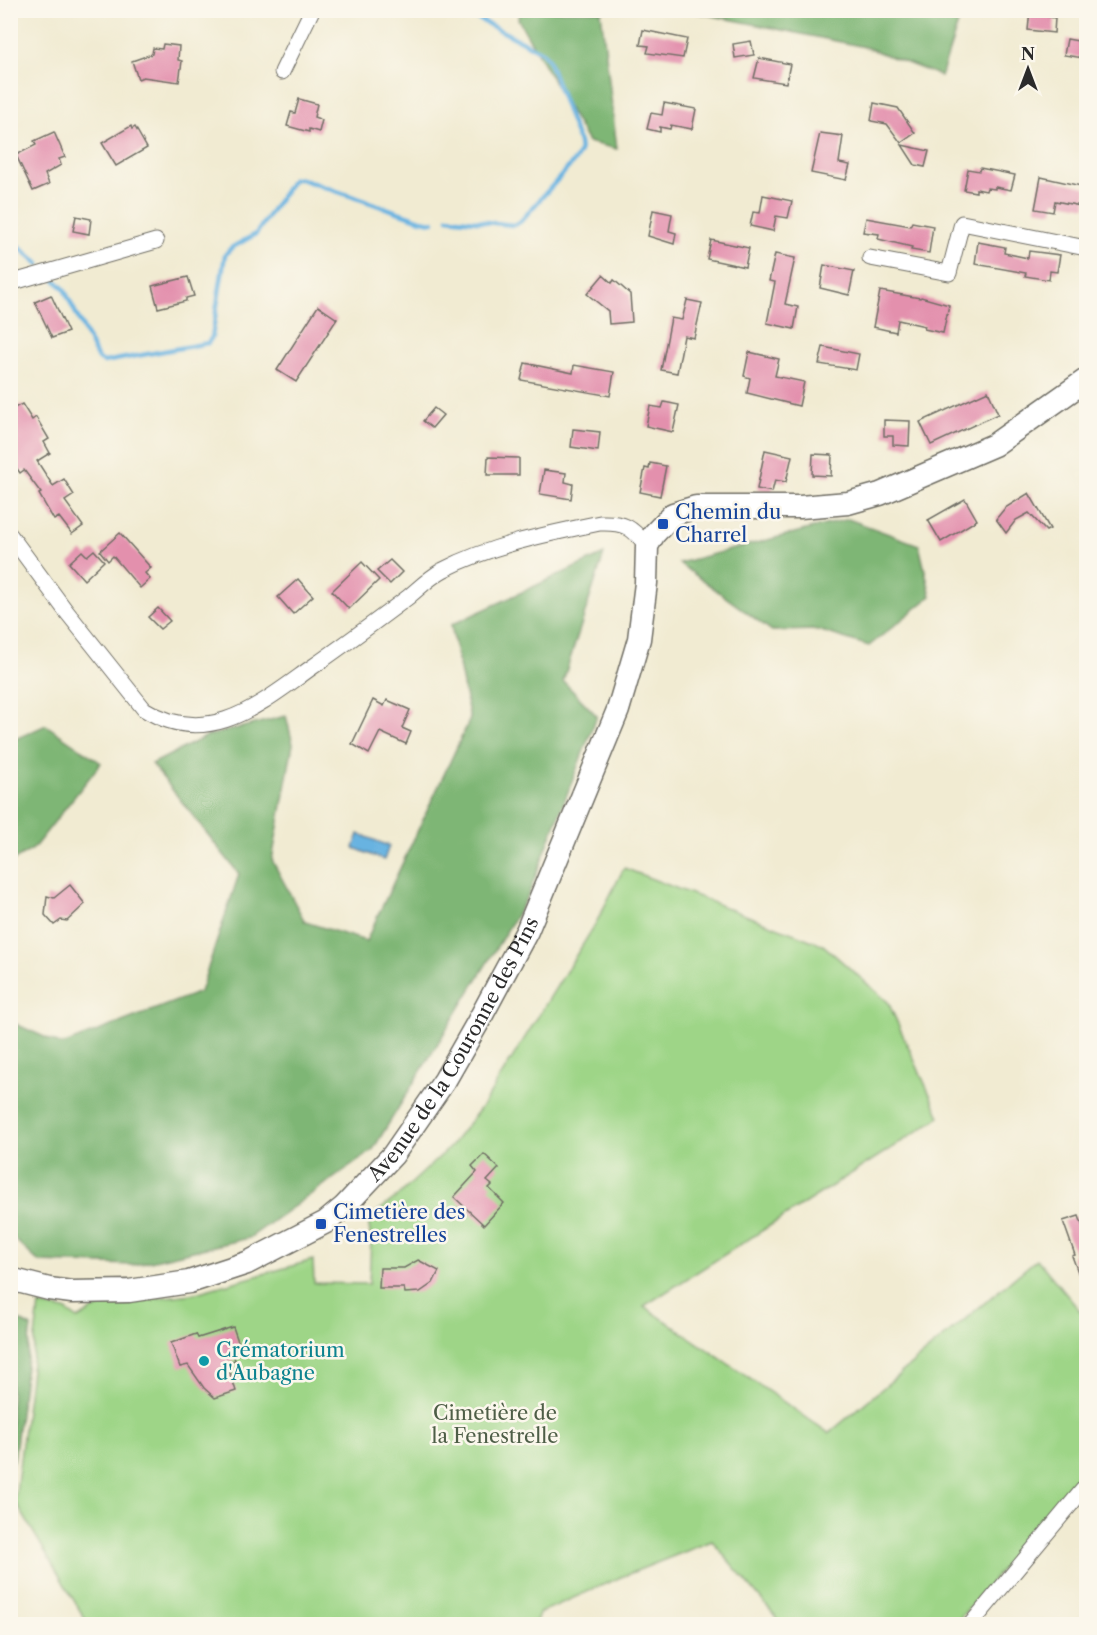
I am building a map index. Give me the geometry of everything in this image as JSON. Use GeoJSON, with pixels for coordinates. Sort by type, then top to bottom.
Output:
{"type":"FeatureCollection","features":[{"type":"Feature","properties":{"kind":"street"},"geometry":{"type":"LineString","coordinates":[[282,72],[312,10]]}},
{"type":"Feature","properties":{"kind":"street"},"geometry":{"type":"LineString","coordinates":[[870,258],[949,273],[962,223],[1086,248]]}},
{"type":"Feature","properties":{"kind":"street"},"geometry":{"type":"LineString","coordinates":[[10,283],[156,241]]}},
{"type":"Feature","properties":{"kind":"street"},"geometry":{"type":"LineString","coordinates":[[10,535],[144,709],[159,718],[176,723],[200,725],[227,720],[254,709],[442,571],[506,544],[574,528],[615,522],[630,527],[647,546],[654,534],[673,514],[696,507],[800,507],[848,503],[880,494],[994,445],[1086,380]]}},
{"type":"Feature","properties":{"kind":"street","name":"Avenue de la Couronne des Pins"},"geometry":{"type":"LineString","coordinates":[[10,1279],[72,1292],[129,1291],[189,1282],[247,1263],[326,1222],[344,1207],[393,1155],[445,1080],[531,920],[618,710],[639,639],[646,583],[647,546]]}},
{"type":"Feature","properties":{"kind":"street"},"geometry":{"type":"LineString","coordinates":[[971,1624],[1086,1486]]}},
{"type":"Feature","properties":{"kind":"green space"},"geometry":{"type":"Polygon","coordinates":[[[962,10],[941,76],[865,47],[689,11],[962,10]]]}},
{"type":"Feature","properties":{"kind":"green space"},"geometry":{"type":"Polygon","coordinates":[[[521,11],[604,11],[601,12],[617,149],[588,142],[518,19],[521,11]]]}},
{"type":"Feature","properties":{"kind":"green space"},"geometry":{"type":"Polygon","coordinates":[[[848,519],[919,545],[931,596],[869,646],[818,630],[772,631],[679,563],[848,519]]]}},
{"type":"Feature","properties":{"kind":"green space"},"geometry":{"type":"Polygon","coordinates":[[[604,554],[563,681],[597,716],[528,896],[372,1151],[249,1238],[133,1265],[39,1262],[11,1236],[11,1022],[62,1045],[200,992],[239,874],[152,764],[207,736],[286,716],[293,744],[272,860],[305,922],[366,941],[470,719],[451,625],[604,554]]]}},
{"type":"Feature","properties":{"kind":"green space"},"geometry":{"type":"Polygon","coordinates":[[[46,725],[101,763],[33,849],[11,862],[11,741],[46,725]]]}},
{"type":"Feature","properties":{"kind":"green space","name":"Cimetière de la Fenestrelle"},"geometry":{"type":"Polygon","coordinates":[[[624,868],[823,945],[888,1002],[940,1117],[644,1306],[829,1433],[1037,1259],[1086,1318],[1086,1470],[955,1624],[782,1624],[712,1541],[539,1613],[535,1624],[88,1624],[15,1501],[39,1305],[65,1310],[78,1319],[102,1304],[192,1294],[313,1260],[314,1283],[369,1284],[371,1240],[368,1219],[399,1195],[450,1147],[483,1105],[595,925],[624,868]]]}},
{"type":"Feature","properties":{"kind":"green space"},"geometry":{"type":"Polygon","coordinates":[[[11,1316],[31,1327],[14,1461],[11,1465],[11,1316]]]}},
{"type":"Feature","properties":{"kind":"water"},"geometry":{"type":"Polygon","coordinates":[[[359,834],[389,846],[384,860],[354,848],[359,834]]]}},
{"type":"Feature","properties":{"kind":"building"},"geometry":{"type":"Polygon","coordinates":[[[1030,10],[1045,10],[1044,16],[1055,18],[1054,33],[1028,30],[1030,10]]]}},
{"type":"Feature","properties":{"kind":"building"},"geometry":{"type":"Polygon","coordinates":[[[643,30],[687,39],[683,58],[647,53],[649,46],[640,45],[643,30]]]}},
{"type":"Feature","properties":{"kind":"building"},"geometry":{"type":"Polygon","coordinates":[[[1067,39],[1084,42],[1083,58],[1064,55],[1067,39]]]}},
{"type":"Feature","properties":{"kind":"building"},"geometry":{"type":"Polygon","coordinates":[[[751,41],[754,55],[735,58],[733,44],[751,41]]]}},
{"type":"Feature","properties":{"kind":"building"},"geometry":{"type":"Polygon","coordinates":[[[163,44],[179,46],[178,60],[182,61],[179,82],[143,77],[138,79],[132,61],[152,54],[153,48],[162,49],[163,44]]]}},
{"type":"Feature","properties":{"kind":"building"},"geometry":{"type":"Polygon","coordinates":[[[759,58],[790,64],[786,83],[754,78],[759,58]]]}},
{"type":"Feature","properties":{"kind":"building"},"geometry":{"type":"Polygon","coordinates":[[[299,99],[317,104],[314,117],[322,120],[319,132],[309,129],[309,132],[287,126],[291,112],[295,113],[299,99]]]}},
{"type":"Feature","properties":{"kind":"building"},"geometry":{"type":"Polygon","coordinates":[[[664,103],[696,109],[692,129],[671,125],[670,129],[660,127],[660,132],[647,129],[651,113],[662,115],[664,103]]]}},
{"type":"Feature","properties":{"kind":"building"},"geometry":{"type":"Polygon","coordinates":[[[874,103],[898,108],[915,133],[901,143],[887,124],[871,121],[874,103]]]}},
{"type":"Feature","properties":{"kind":"building"},"geometry":{"type":"Polygon","coordinates":[[[131,126],[132,129],[135,127],[147,148],[116,166],[102,143],[131,126]]]}},
{"type":"Feature","properties":{"kind":"building"},"geometry":{"type":"Polygon","coordinates":[[[54,132],[65,157],[59,159],[61,165],[45,174],[49,184],[33,191],[16,155],[36,145],[34,141],[54,132]]]}},
{"type":"Feature","properties":{"kind":"building"},"geometry":{"type":"Polygon","coordinates":[[[820,133],[843,136],[839,163],[850,165],[846,180],[811,173],[820,133]]]}},
{"type":"Feature","properties":{"kind":"building"},"geometry":{"type":"Polygon","coordinates":[[[902,145],[929,151],[925,167],[915,165],[902,145]]]}},
{"type":"Feature","properties":{"kind":"building"},"geometry":{"type":"Polygon","coordinates":[[[980,168],[1015,175],[1011,190],[995,187],[995,189],[987,188],[986,191],[976,189],[976,192],[964,190],[968,169],[979,171],[980,168]]]}},
{"type":"Feature","properties":{"kind":"building"},"geometry":{"type":"Polygon","coordinates":[[[1041,177],[1086,187],[1086,207],[1055,201],[1053,212],[1035,209],[1041,177]]]}},
{"type":"Feature","properties":{"kind":"building"},"geometry":{"type":"Polygon","coordinates":[[[763,195],[792,201],[788,218],[776,216],[773,231],[750,226],[753,212],[760,213],[763,195]]]}},
{"type":"Feature","properties":{"kind":"building"},"geometry":{"type":"Polygon","coordinates":[[[653,210],[672,214],[669,231],[676,233],[674,244],[648,236],[653,210]]]}},
{"type":"Feature","properties":{"kind":"building"},"geometry":{"type":"Polygon","coordinates":[[[76,216],[91,219],[89,234],[73,231],[76,216]]]}},
{"type":"Feature","properties":{"kind":"building"},"geometry":{"type":"Polygon","coordinates":[[[866,218],[910,226],[912,222],[933,226],[929,253],[911,250],[912,247],[878,239],[879,234],[863,232],[866,218]]]}},
{"type":"Feature","properties":{"kind":"building"},"geometry":{"type":"Polygon","coordinates":[[[711,240],[749,248],[745,267],[707,259],[711,240]]]}},
{"type":"Feature","properties":{"kind":"building"},"geometry":{"type":"Polygon","coordinates":[[[978,242],[1005,247],[1004,253],[1028,258],[1029,251],[1060,255],[1057,272],[1050,271],[1049,280],[1025,276],[1026,273],[975,264],[978,242]]]}},
{"type":"Feature","properties":{"kind":"building"},"geometry":{"type":"Polygon","coordinates":[[[775,254],[795,258],[785,304],[798,307],[794,329],[767,323],[775,282],[769,281],[775,254]]]}},
{"type":"Feature","properties":{"kind":"building"},"geometry":{"type":"Polygon","coordinates":[[[824,265],[854,271],[849,295],[820,288],[824,265]]]}},
{"type":"Feature","properties":{"kind":"building"},"geometry":{"type":"Polygon","coordinates":[[[603,275],[612,283],[614,280],[630,294],[632,322],[609,324],[608,311],[587,294],[603,275]]]}},
{"type":"Feature","properties":{"kind":"building"},"geometry":{"type":"Polygon","coordinates":[[[188,277],[194,296],[186,298],[186,301],[158,308],[152,286],[188,277]]]}},
{"type":"Feature","properties":{"kind":"building"},"geometry":{"type":"Polygon","coordinates":[[[880,291],[921,297],[949,305],[943,333],[898,320],[896,332],[873,327],[880,291]]]}},
{"type":"Feature","properties":{"kind":"building"},"geometry":{"type":"Polygon","coordinates":[[[51,295],[68,332],[52,338],[35,302],[51,295]]]}},
{"type":"Feature","properties":{"kind":"building"},"geometry":{"type":"Polygon","coordinates":[[[687,300],[702,303],[694,338],[684,336],[677,373],[661,370],[671,318],[682,320],[687,300]]]}},
{"type":"Feature","properties":{"kind":"building"},"geometry":{"type":"Polygon","coordinates":[[[318,306],[337,319],[296,382],[277,370],[318,306]]]}},
{"type":"Feature","properties":{"kind":"building"},"geometry":{"type":"Polygon","coordinates":[[[823,347],[859,354],[856,370],[819,364],[823,347]]]}},
{"type":"Feature","properties":{"kind":"building"},"geometry":{"type":"Polygon","coordinates":[[[749,352],[779,359],[775,376],[804,382],[799,406],[747,393],[750,378],[744,376],[749,352]]]}},
{"type":"Feature","properties":{"kind":"building"},"geometry":{"type":"Polygon","coordinates":[[[525,363],[573,373],[574,365],[614,372],[610,396],[521,380],[525,363]]]}},
{"type":"Feature","properties":{"kind":"building"},"geometry":{"type":"Polygon","coordinates":[[[988,391],[998,414],[931,445],[920,422],[988,391]]]}},
{"type":"Feature","properties":{"kind":"building"},"geometry":{"type":"Polygon","coordinates":[[[664,402],[679,405],[673,432],[646,426],[650,406],[662,408],[664,402]]]}},
{"type":"Feature","properties":{"kind":"building"},"geometry":{"type":"Polygon","coordinates":[[[22,404],[32,420],[36,417],[49,439],[44,442],[50,453],[37,461],[53,486],[64,479],[74,495],[65,501],[83,526],[72,534],[59,517],[54,520],[39,494],[41,493],[24,470],[20,473],[10,459],[10,410],[22,404]]]}},
{"type":"Feature","properties":{"kind":"building"},"geometry":{"type":"Polygon","coordinates":[[[434,408],[443,415],[432,428],[423,421],[434,408]]]}},
{"type":"Feature","properties":{"kind":"building"},"geometry":{"type":"Polygon","coordinates":[[[884,420],[910,421],[909,446],[893,445],[893,436],[884,436],[884,420]]]}},
{"type":"Feature","properties":{"kind":"building"},"geometry":{"type":"Polygon","coordinates":[[[573,429],[600,432],[598,451],[571,447],[573,429]]]}},
{"type":"Feature","properties":{"kind":"building"},"geometry":{"type":"Polygon","coordinates":[[[765,450],[792,456],[786,482],[775,480],[772,492],[757,489],[765,450]]]}},
{"type":"Feature","properties":{"kind":"building"},"geometry":{"type":"Polygon","coordinates":[[[813,454],[832,455],[831,476],[812,475],[813,454]]]}},
{"type":"Feature","properties":{"kind":"building"},"geometry":{"type":"Polygon","coordinates":[[[488,457],[519,458],[519,475],[487,475],[488,457]]]}},
{"type":"Feature","properties":{"kind":"building"},"geometry":{"type":"Polygon","coordinates":[[[650,463],[666,466],[660,496],[640,492],[645,468],[649,469],[650,463]]]}},
{"type":"Feature","properties":{"kind":"building"},"geometry":{"type":"Polygon","coordinates":[[[544,470],[566,473],[565,482],[573,484],[571,499],[540,494],[544,470]]]}},
{"type":"Feature","properties":{"kind":"building"},"geometry":{"type":"Polygon","coordinates":[[[1029,493],[1050,529],[1046,531],[1029,513],[1016,520],[1006,533],[996,519],[1005,508],[1029,493]]]}},
{"type":"Feature","properties":{"kind":"building"},"geometry":{"type":"Polygon","coordinates":[[[965,499],[977,520],[941,542],[928,520],[965,499]]]}},
{"type":"Feature","properties":{"kind":"building"},"geometry":{"type":"Polygon","coordinates":[[[120,533],[151,568],[145,573],[150,579],[140,588],[113,556],[108,561],[100,551],[120,533]]]}},
{"type":"Feature","properties":{"kind":"building"},"geometry":{"type":"Polygon","coordinates":[[[94,550],[104,561],[84,580],[69,563],[82,551],[87,556],[94,550]]]}},
{"type":"Feature","properties":{"kind":"building"},"geometry":{"type":"Polygon","coordinates":[[[390,560],[402,572],[390,584],[377,571],[390,560]]]}},
{"type":"Feature","properties":{"kind":"building"},"geometry":{"type":"Polygon","coordinates":[[[362,562],[379,580],[349,609],[332,591],[362,562]]]}},
{"type":"Feature","properties":{"kind":"building"},"geometry":{"type":"Polygon","coordinates":[[[298,579],[313,596],[293,614],[278,597],[298,579]]]}},
{"type":"Feature","properties":{"kind":"building"},"geometry":{"type":"Polygon","coordinates":[[[158,608],[170,621],[160,629],[148,617],[158,608]]]}},
{"type":"Feature","properties":{"kind":"building"},"geometry":{"type":"Polygon","coordinates":[[[373,700],[384,706],[387,700],[410,710],[402,728],[411,732],[406,744],[380,732],[369,754],[352,744],[373,700]]]}},
{"type":"Feature","properties":{"kind":"building"},"geometry":{"type":"Polygon","coordinates":[[[70,885],[85,904],[67,921],[61,920],[54,925],[45,915],[47,896],[54,898],[70,885]]]}},
{"type":"Feature","properties":{"kind":"building"},"geometry":{"type":"Polygon","coordinates":[[[484,1154],[499,1168],[487,1181],[492,1185],[489,1188],[504,1203],[484,1225],[454,1197],[477,1172],[472,1166],[484,1154]]]}},
{"type":"Feature","properties":{"kind":"building"},"geometry":{"type":"Polygon","coordinates":[[[1079,1216],[1086,1235],[1085,1291],[1072,1256],[1075,1255],[1063,1221],[1079,1216]]]}},
{"type":"Feature","properties":{"kind":"building"},"geometry":{"type":"Polygon","coordinates":[[[418,1260],[439,1271],[433,1283],[420,1292],[405,1293],[404,1288],[379,1288],[380,1268],[404,1268],[418,1260]]]}},
{"type":"Feature","properties":{"kind":"building","name":"Crématorium d'Aubagne"},"geometry":{"type":"Polygon","coordinates":[[[233,1327],[240,1347],[232,1350],[235,1360],[227,1363],[236,1391],[215,1398],[204,1388],[188,1365],[180,1367],[171,1343],[196,1334],[198,1338],[233,1327]]]}},
{"type":"Feature","properties":{"kind":"waterway"},"geometry":{"type":"LineString","coordinates":[[448,218],[513,225],[520,222],[580,152],[579,143],[548,59],[542,52],[461,10]]}},
{"type":"Feature","properties":{"kind":"waterway"},"geometry":{"type":"LineString","coordinates":[[52,277],[64,289],[98,359],[104,362],[208,343],[212,337],[225,255],[231,248],[256,234],[293,179],[301,179],[421,220],[433,222]]}},
{"type":"Feature","properties":{"kind":"waterway"},"geometry":{"type":"LineString","coordinates":[[10,239],[39,264]]}},
{"type":"Feature","properties":{"kind":"place","name":"Chemin du Charrel"},"geometry":{"type":"Point","coordinates":[663,524]}},
{"type":"Feature","properties":{"kind":"place","name":"Cimetière des Fenestrelles"},"geometry":{"type":"Point","coordinates":[321,1224]}},
{"type":"Feature","properties":{"kind":"place","name":"Crématorium d'Aubagne"},"geometry":{"type":"Point","coordinates":[204,1361]}}]}
